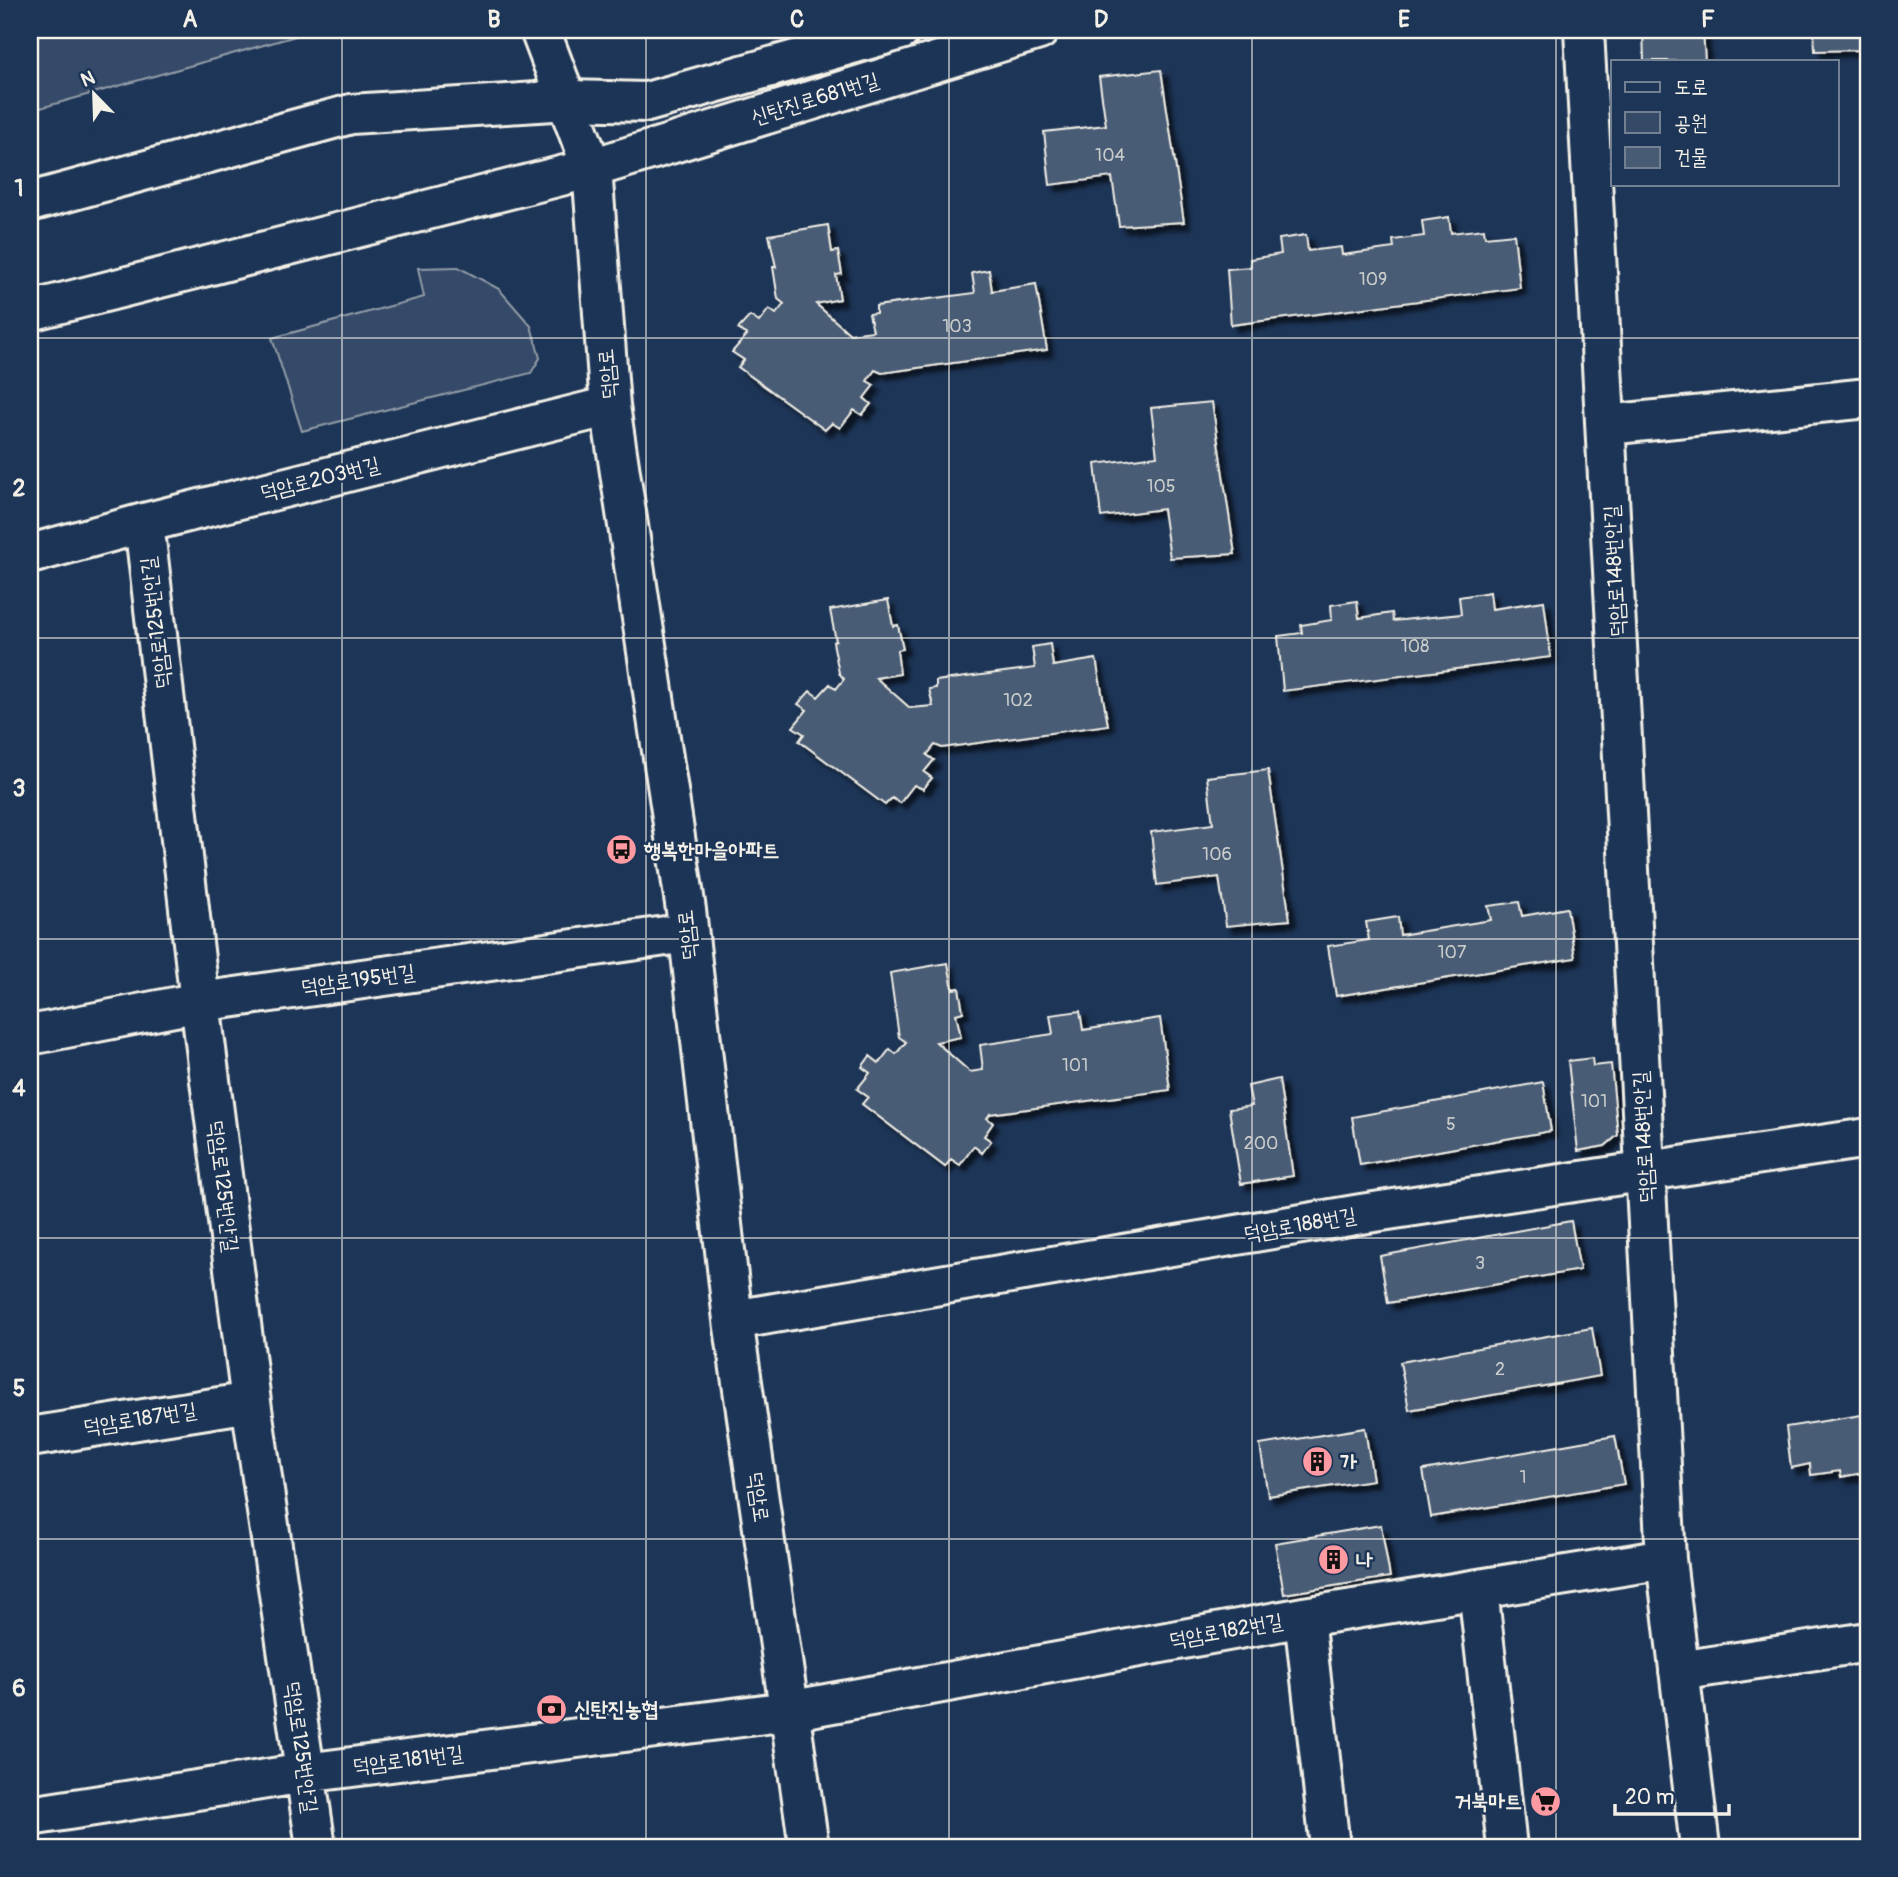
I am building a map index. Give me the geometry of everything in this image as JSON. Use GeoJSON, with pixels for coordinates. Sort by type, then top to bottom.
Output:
{"type":"FeatureCollection","features":[{"type":"Feature","properties":{"kind":"main road","name":"덕암로"},"geometry":{"type":"LineString","coordinates":[[540,30],[592,168],[610,406],[684,896],[733,1320],[809,1847]]}},
{"type":"Feature","properties":{"kind":"main road","name":"신탄진로681번길"},"geometry":{"type":"LineString","coordinates":[[30,202],[351,114],[568,100],[647,102],[901,30]]}},
{"type":"Feature","properties":{"kind":"main road","name":"신탄진로681번길"},"geometry":{"type":"LineString","coordinates":[[30,311],[592,168],[1039,30]]}},
{"type":"Feature","properties":{"kind":"main road","name":"덕암로148번안길"},"geometry":{"type":"LineString","coordinates":[[1584,30],[1666,1559],[1700,1847]]}},
{"type":"Feature","properties":{"kind":"main road"},"geometry":{"type":"LineString","coordinates":[[1607,425],[1868,398]]}},
{"type":"Feature","properties":{"kind":"main road","name":"덕암로203번길"},"geometry":{"type":"LineString","coordinates":[[30,554],[610,406]]}},
{"type":"Feature","properties":{"kind":"main road","name":"덕암로125번안길"},"geometry":{"type":"LineString","coordinates":[[144,523],[200,1002],[251,1402],[316,1847]]}},
{"type":"Feature","properties":{"kind":"main road","name":"덕암로195번길"},"geometry":{"type":"LineString","coordinates":[[30,1035],[200,1002],[687,933]]}},
{"type":"Feature","properties":{"kind":"main road","name":"덕암로188번길"},"geometry":{"type":"LineString","coordinates":[[733,1320],[1361,1214],[1868,1138]]}},
{"type":"Feature","properties":{"kind":"main road","name":"덕암로187번길"},"geometry":{"type":"LineString","coordinates":[[30,1437],[251,1402]]}},
{"type":"Feature","properties":{"kind":"main road","name":"덕암로182번길"},"geometry":{"type":"LineString","coordinates":[[788,1711],[1304,1617],[1666,1559]]}},
{"type":"Feature","properties":{"kind":"main road"},"geometry":{"type":"LineString","coordinates":[[1478,1590],[1507,1847]]}},
{"type":"Feature","properties":{"kind":"main road"},"geometry":{"type":"LineString","coordinates":[[1304,1617],[1330,1847]]}},
{"type":"Feature","properties":{"kind":"main road"},"geometry":{"type":"LineString","coordinates":[[1679,1671],[1868,1642]]}},
{"type":"Feature","properties":{"kind":"main road","name":"덕암로181번길"},"geometry":{"type":"LineString","coordinates":[[30,1816],[305,1773],[788,1711]]}},
{"type":"Feature","properties":{"kind":"green space"},"geometry":{"type":"Polygon","coordinates":[[[56,30],[317,30],[30,111],[30,37],[56,30]]]}},
{"type":"Feature","properties":{"kind":"green space"},"geometry":{"type":"Polygon","coordinates":[[[458,267],[499,289],[531,326],[540,358],[531,373],[302,431],[272,338],[424,297],[418,268],[458,267]]]}},
{"type":"Feature","properties":{"kind":"building"},"geometry":{"type":"Polygon","coordinates":[[[1643,30],[1703,30],[1705,60],[1644,60],[1643,30]]]}},
{"type":"Feature","properties":{"kind":"building"},"geometry":{"type":"Polygon","coordinates":[[[1814,30],[1868,30],[1868,50],[1815,51],[1814,30]]]}},
{"type":"Feature","properties":{"kind":"building"},"geometry":{"type":"Polygon","coordinates":[[[1161,70],[1184,222],[1119,226],[1112,177],[1050,185],[1044,132],[1106,125],[1099,77],[1161,70]]]}},
{"type":"Feature","properties":{"kind":"building"},"geometry":{"type":"Polygon","coordinates":[[[1449,217],[1451,233],[1484,229],[1485,237],[1514,234],[1520,288],[1231,325],[1227,269],[1251,267],[1250,259],[1281,254],[1279,239],[1306,235],[1308,251],[1341,247],[1342,255],[1394,248],[1393,240],[1424,236],[1422,221],[1449,217]]]}},
{"type":"Feature","properties":{"kind":"building"},"geometry":{"type":"Polygon","coordinates":[[[828,225],[832,252],[838,251],[842,274],[836,275],[840,299],[816,304],[850,334],[873,331],[869,314],[876,313],[876,306],[975,293],[972,273],[989,270],[992,291],[1036,284],[1047,350],[882,373],[875,370],[867,381],[874,385],[864,398],[871,404],[862,415],[854,410],[840,428],[832,423],[825,430],[738,367],[744,360],[732,352],[747,335],[738,329],[750,316],[759,322],[769,309],[776,314],[784,304],[778,299],[773,267],[776,267],[769,235],[828,225]]]}},
{"type":"Feature","properties":{"kind":"building"},"geometry":{"type":"Polygon","coordinates":[[[1212,402],[1235,554],[1170,558],[1163,509],[1101,517],[1095,464],[1157,456],[1151,408],[1212,402]]]}},
{"type":"Feature","properties":{"kind":"building"},"geometry":{"type":"Polygon","coordinates":[[[1490,592],[1492,609],[1544,601],[1551,657],[1283,691],[1278,636],[1302,633],[1301,625],[1332,620],[1331,605],[1357,601],[1359,618],[1392,613],[1393,621],[1461,614],[1459,597],[1490,592]]]}},
{"type":"Feature","properties":{"kind":"building"},"geometry":{"type":"Polygon","coordinates":[[[888,600],[893,626],[898,625],[903,649],[897,650],[900,674],[876,678],[910,708],[933,706],[929,689],[936,688],[936,681],[1035,668],[1032,647],[1050,644],[1053,666],[1096,659],[1108,725],[942,748],[935,745],[927,755],[934,760],[924,772],[932,778],[923,789],[914,785],[900,803],[892,798],[885,805],[799,741],[804,734],[793,727],[807,710],[798,704],[810,691],[818,697],[830,684],[836,689],[844,679],[839,673],[830,610],[888,600]]]}},
{"type":"Feature","properties":{"kind":"building"},"geometry":{"type":"Polygon","coordinates":[[[1268,770],[1290,920],[1226,926],[1219,877],[1157,885],[1151,832],[1213,824],[1207,777],[1268,770]]]}},
{"type":"Feature","properties":{"kind":"building"},"geometry":{"type":"Polygon","coordinates":[[[1519,902],[1522,916],[1567,908],[1575,958],[1336,996],[1328,946],[1369,940],[1366,922],[1398,917],[1400,935],[1491,920],[1488,906],[1519,902]]]}},
{"type":"Feature","properties":{"kind":"building"},"geometry":{"type":"Polygon","coordinates":[[[948,963],[953,989],[959,988],[963,1012],[956,1014],[961,1037],[936,1042],[970,1072],[983,1070],[980,1045],[1053,1034],[1050,1015],[1080,1011],[1083,1030],[1160,1018],[1170,1090],[990,1114],[987,1118],[993,1123],[984,1136],[991,1141],[982,1153],[974,1146],[960,1165],[951,1159],[945,1167],[862,1104],[868,1097],[857,1089],[870,1073],[862,1067],[870,1056],[879,1063],[890,1049],[896,1054],[906,1042],[899,1037],[890,973],[948,963]]]}},
{"type":"Feature","properties":{"kind":"building"},"geometry":{"type":"Polygon","coordinates":[[[1592,1058],[1593,1066],[1611,1064],[1618,1135],[1605,1146],[1578,1151],[1568,1061],[1592,1058]]]}},
{"type":"Feature","properties":{"kind":"building"},"geometry":{"type":"Polygon","coordinates":[[[1279,1079],[1293,1176],[1241,1184],[1229,1109],[1252,1106],[1248,1086],[1279,1079]]]}},
{"type":"Feature","properties":{"kind":"building"},"geometry":{"type":"Polygon","coordinates":[[[1543,1082],[1551,1131],[1360,1165],[1352,1117],[1543,1082]]]}},
{"type":"Feature","properties":{"kind":"building"},"geometry":{"type":"Polygon","coordinates":[[[1571,1221],[1580,1270],[1388,1303],[1380,1256],[1571,1221]]]}},
{"type":"Feature","properties":{"kind":"building"},"geometry":{"type":"Polygon","coordinates":[[[1592,1328],[1600,1376],[1409,1410],[1400,1362],[1592,1328]]]}},
{"type":"Feature","properties":{"kind":"building"},"geometry":{"type":"Polygon","coordinates":[[[1868,1414],[1868,1472],[1841,1477],[1840,1471],[1811,1475],[1810,1464],[1791,1468],[1786,1427],[1868,1414]]]}},
{"type":"Feature","properties":{"kind":"building","name":"가"},"geometry":{"type":"Polygon","coordinates":[[[1365,1428],[1373,1480],[1268,1496],[1260,1445],[1365,1428]]]}},
{"type":"Feature","properties":{"kind":"building"},"geometry":{"type":"Polygon","coordinates":[[[1615,1436],[1624,1484],[1431,1517],[1423,1470],[1615,1436]]]}},
{"type":"Feature","properties":{"kind":"building","name":"나"},"geometry":{"type":"Polygon","coordinates":[[[1381,1525],[1390,1577],[1284,1594],[1275,1543],[1381,1525]]]}},
{"type":"Feature","properties":{"kind":"place","name":"행복한마을아파트"},"geometry":{"type":"Point","coordinates":[621,850]}},
{"type":"Feature","properties":{"kind":"place","name":"가"},"geometry":{"type":"Point","coordinates":[1317,1462]}},
{"type":"Feature","properties":{"kind":"place","name":"나"},"geometry":{"type":"Point","coordinates":[1333,1560]}},
{"type":"Feature","properties":{"kind":"place","name":"신탄진농협"},"geometry":{"type":"Point","coordinates":[551,1709]}},
{"type":"Feature","properties":{"kind":"place","name":"거북마트"},"geometry":{"type":"Point","coordinates":[1545,1801]}}]}
